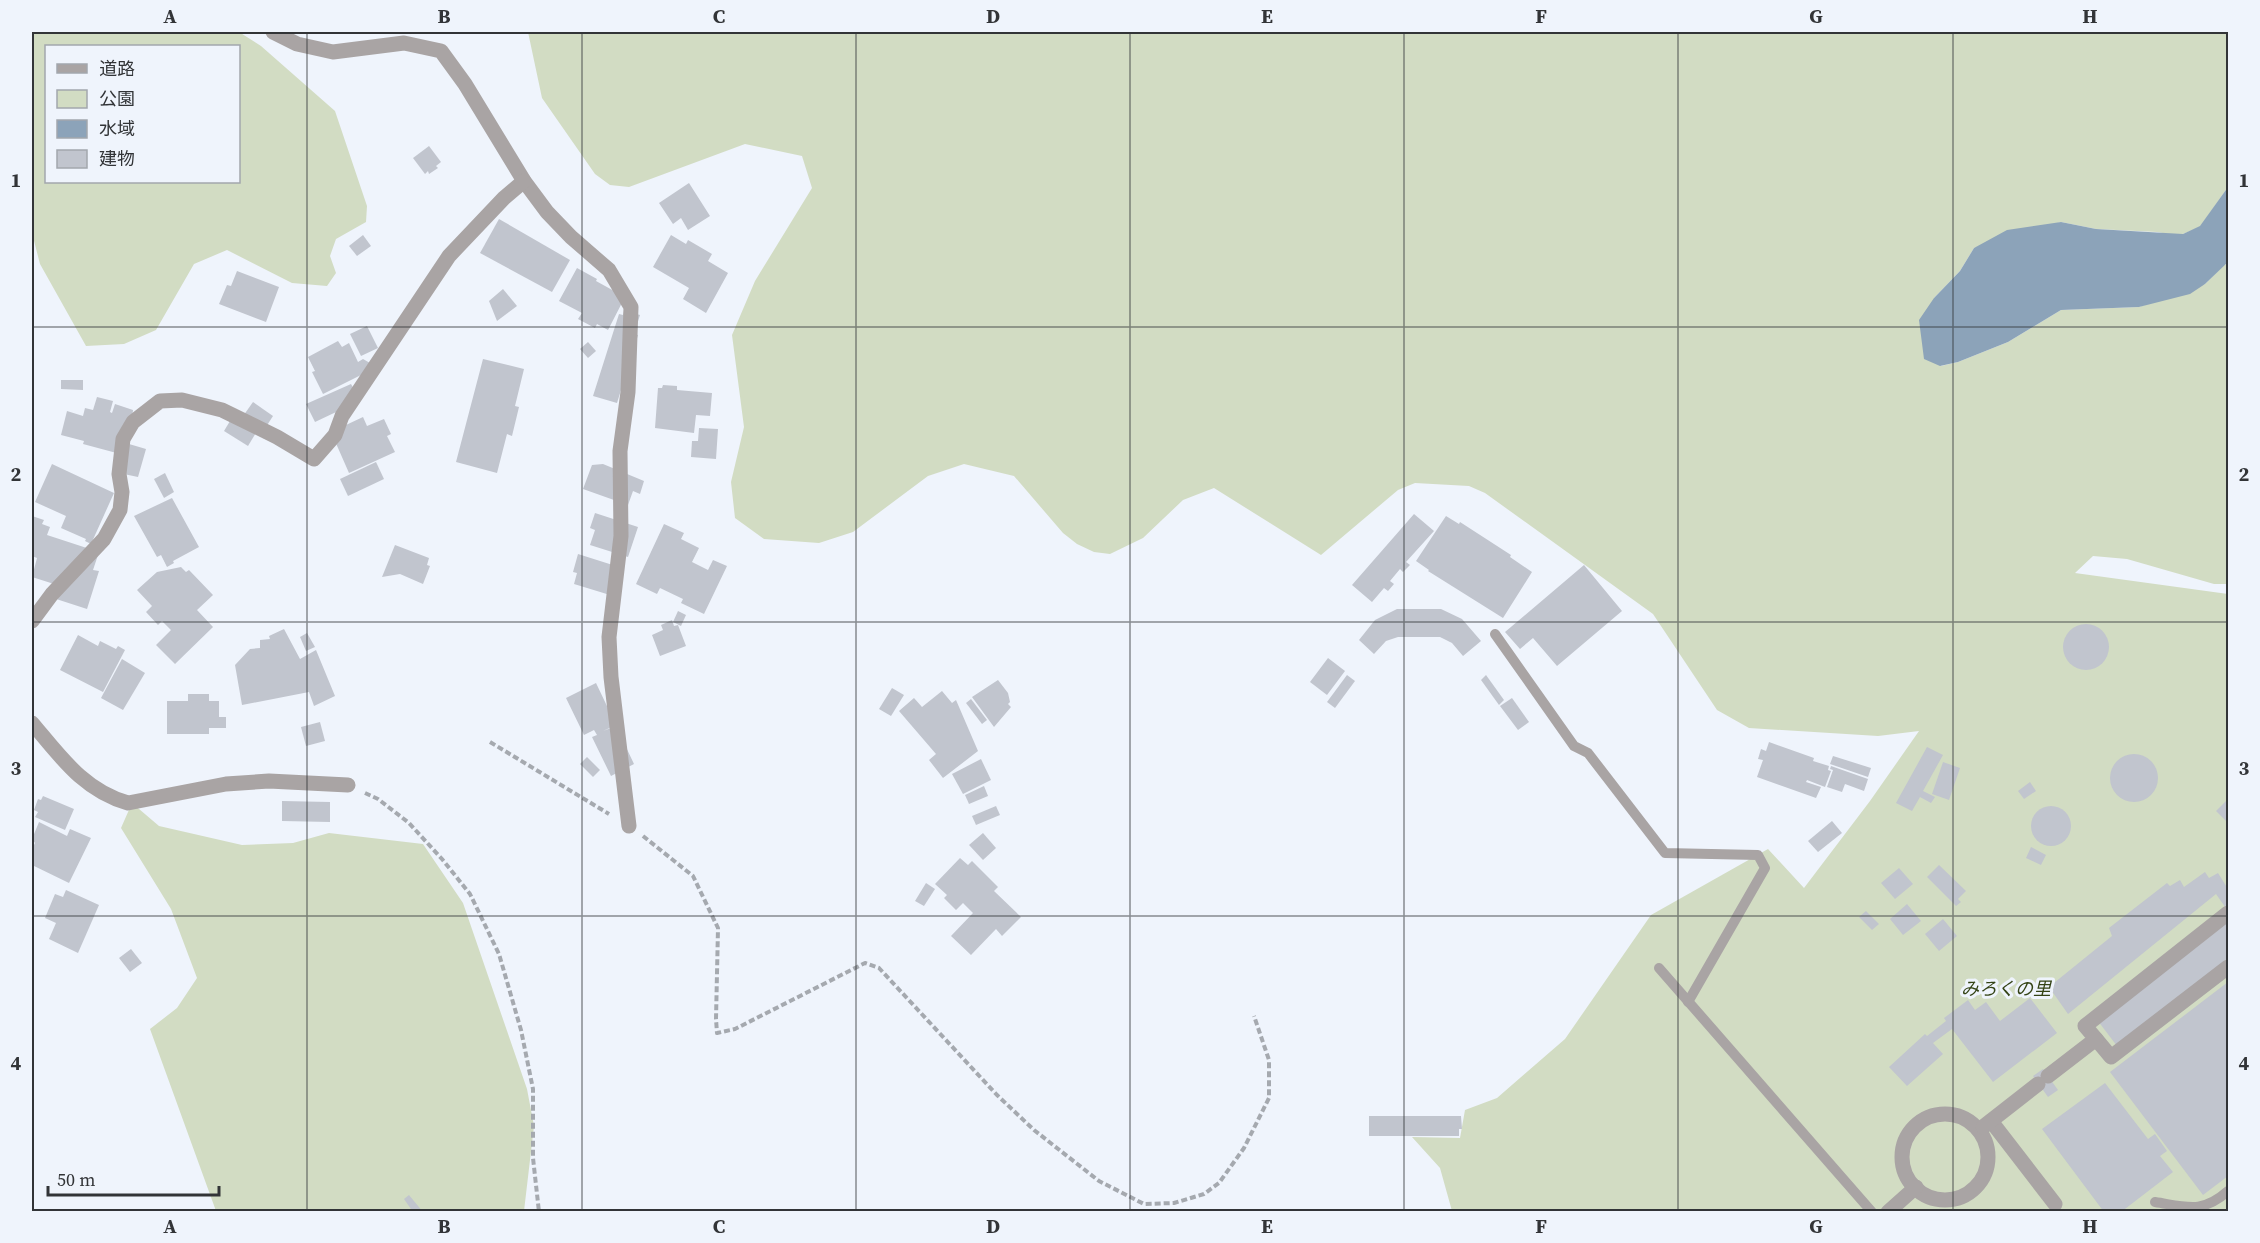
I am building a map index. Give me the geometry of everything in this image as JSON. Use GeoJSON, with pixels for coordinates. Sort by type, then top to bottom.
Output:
{"type":"FeatureCollection","features":[{"type":"Feature","properties":{"kind":"street"},"geometry":{"type":"LineString","coordinates":[[273,32],[297,44],[333,52],[404,43],[441,51],[465,84],[524,181],[547,212],[571,237],[609,270],[631,306],[628,392],[620,451],[621,536],[609,637],[610,677],[629,825]]}},
{"type":"Feature","properties":{"kind":"street"},"geometry":{"type":"LineString","coordinates":[[32,621],[52,594],[104,539],[120,510],[122,492],[119,474],[123,439],[133,422],[160,401],[182,400],[222,410],[315,459],[335,435],[342,417],[449,256],[504,198],[524,181]]}},
{"type":"Feature","properties":{"kind":"street"},"geometry":{"type":"LineString","coordinates":[[32,723],[84,782],[117,800],[128,803],[226,784],[269,781],[348,785]]}},
{"type":"Feature","properties":{"kind":"street"},"geometry":{"type":"LineString","coordinates":[[2229,913],[2085,1026],[2111,1057],[2229,967]]}},
{"type":"Feature","properties":{"kind":"street"},"geometry":{"type":"LineString","coordinates":[[1978,1131],[2096,1039]]}},
{"type":"Feature","properties":{"kind":"street"},"geometry":{"type":"LineString","coordinates":[[1949,1114],[1962,1118],[1978,1131],[1983,1136],[1988,1150],[1988,1165],[1983,1178],[1974,1190],[1962,1197],[1947,1200],[1933,1198],[1910,1182],[1904,1169],[1905,1142],[1912,1130],[1922,1121],[1935,1115],[1949,1114]]}},
{"type":"Feature","properties":{"kind":"street"},"geometry":{"type":"LineString","coordinates":[[1991,1121],[2058,1208]]}},
{"type":"Feature","properties":{"kind":"street"},"geometry":{"type":"LineString","coordinates":[[1888,1212],[1916,1188]]}},
{"type":"Feature","properties":{"kind":"lane"},"geometry":{"type":"LineString","coordinates":[[1495,634],[1574,746],[1588,753],[1665,853],[1758,855],[1765,868],[1688,1002]]}},
{"type":"Feature","properties":{"kind":"lane"},"geometry":{"type":"LineString","coordinates":[[1659,968],[1872,1212]]}},
{"type":"Feature","properties":{"kind":"lane"},"geometry":{"type":"LineString","coordinates":[[2155,1202],[2194,1208],[2217,1206],[2229,1191]]}},
{"type":"Feature","properties":{"kind":"path"},"geometry":{"type":"LineString","coordinates":[[490,742],[629,825],[693,876],[718,928],[717,1033],[735,1029],[865,963],[879,968],[997,1095],[1034,1130],[1099,1181],[1144,1204],[1174,1203],[1204,1194],[1219,1183],[1244,1148],[1269,1098],[1269,1060],[1254,1016]]}},
{"type":"Feature","properties":{"kind":"path"},"geometry":{"type":"LineString","coordinates":[[348,785],[378,799],[409,823],[442,859],[470,894],[499,954],[521,1030],[533,1089],[533,1158],[539,1212]]}},
{"type":"Feature","properties":{"kind":"green space"},"geometry":{"type":"Polygon","coordinates":[[[32,32],[239,32],[261,46],[335,111],[367,206],[366,222],[336,239],[330,256],[336,273],[327,286],[292,283],[227,250],[194,264],[156,330],[124,344],[86,346],[40,264],[32,233],[32,32]]]}},
{"type":"Feature","properties":{"kind":"green space","name":"みろくの里"},"geometry":{"type":"Polygon","coordinates":[[[528,32],[2228,32],[2228,187],[2200,227],[2174,235],[2096,229],[2061,222],[1974,248],[1960,271],[1934,298],[1941,366],[1958,362],[2008,342],[2061,310],[2139,307],[2205,284],[2225,264],[2228,267],[2228,584],[2214,584],[2127,559],[2093,556],[2075,573],[2228,594],[2228,1211],[1452,1211],[1440,1168],[1412,1137],[1460,1138],[1465,1110],[1497,1098],[1565,1039],[1651,915],[1768,849],[1804,888],[1870,801],[1919,731],[1878,736],[1749,728],[1717,710],[1653,614],[1485,493],[1469,486],[1415,483],[1398,490],[1321,555],[1214,488],[1183,500],[1143,538],[1110,554],[1094,552],[1077,544],[1063,533],[1014,476],[964,464],[928,476],[853,532],[819,543],[764,539],[735,518],[731,482],[744,427],[732,335],[755,281],[812,188],[802,156],[745,144],[629,187],[610,185],[595,174],[542,98],[528,32]]]}},
{"type":"Feature","properties":{"kind":"green space"},"geometry":{"type":"Polygon","coordinates":[[[132,803],[159,826],[242,845],[293,843],[329,833],[423,844],[463,903],[527,1089],[534,1126],[524,1211],[216,1211],[150,1029],[177,1008],[197,978],[171,909],[121,828],[132,803]]]}},
{"type":"Feature","properties":{"kind":"water"},"geometry":{"type":"Polygon","coordinates":[[[2228,187],[2228,262],[2205,284],[2190,294],[2139,307],[2061,310],[2008,342],[1958,362],[1940,366],[1924,359],[1919,320],[1934,298],[1960,271],[1974,248],[2007,230],[2061,222],[2096,229],[2183,234],[2200,226],[2228,187]]]}},
{"type":"Feature","properties":{"kind":"building"},"geometry":{"type":"Polygon","coordinates":[[[429,146],[441,162],[436,166],[438,168],[425,174],[413,158],[429,146]]]}},
{"type":"Feature","properties":{"kind":"building"},"geometry":{"type":"Polygon","coordinates":[[[689,183],[710,216],[688,230],[681,218],[673,224],[659,203],[689,183]]]}},
{"type":"Feature","properties":{"kind":"building"},"geometry":{"type":"Polygon","coordinates":[[[499,219],[570,260],[552,292],[480,253],[499,219]]]}},
{"type":"Feature","properties":{"kind":"building"},"geometry":{"type":"Polygon","coordinates":[[[363,235],[371,246],[357,256],[349,246],[363,235]]]}},
{"type":"Feature","properties":{"kind":"building"},"geometry":{"type":"Polygon","coordinates":[[[671,235],[686,244],[688,240],[712,254],[708,261],[728,273],[706,313],[683,299],[689,288],[653,267],[671,235]]]}},
{"type":"Feature","properties":{"kind":"building"},"geometry":{"type":"Polygon","coordinates":[[[577,268],[625,297],[608,330],[597,324],[595,328],[578,319],[582,313],[559,301],[577,268]]]}},
{"type":"Feature","properties":{"kind":"building"},"geometry":{"type":"Polygon","coordinates":[[[237,271],[279,287],[266,322],[219,304],[227,285],[231,286],[237,271]]]}},
{"type":"Feature","properties":{"kind":"building"},"geometry":{"type":"Polygon","coordinates":[[[503,289],[517,306],[497,321],[489,301],[503,289]]]}},
{"type":"Feature","properties":{"kind":"building"},"geometry":{"type":"Polygon","coordinates":[[[626,304],[633,313],[640,315],[634,334],[638,335],[617,403],[593,396],[619,314],[623,315],[626,304]]]}},
{"type":"Feature","properties":{"kind":"building"},"geometry":{"type":"Polygon","coordinates":[[[367,326],[378,348],[361,356],[350,334],[367,326]]]}},
{"type":"Feature","properties":{"kind":"building"},"geometry":{"type":"Polygon","coordinates":[[[338,341],[342,347],[349,343],[358,362],[363,359],[370,363],[363,374],[323,394],[312,372],[315,371],[308,357],[338,341]]]}},
{"type":"Feature","properties":{"kind":"building"},"geometry":{"type":"Polygon","coordinates":[[[588,342],[596,351],[588,358],[580,349],[588,342]]]}},
{"type":"Feature","properties":{"kind":"building"},"geometry":{"type":"Polygon","coordinates":[[[483,359],[524,369],[515,406],[519,407],[512,436],[507,434],[497,473],[456,462],[483,359]]]}},
{"type":"Feature","properties":{"kind":"building"},"geometry":{"type":"Polygon","coordinates":[[[61,380],[83,380],[83,390],[61,389],[61,380]]]}},
{"type":"Feature","properties":{"kind":"building"},"geometry":{"type":"Polygon","coordinates":[[[351,384],[356,393],[353,404],[315,422],[306,404],[351,384]]]}},
{"type":"Feature","properties":{"kind":"building"},"geometry":{"type":"Polygon","coordinates":[[[663,385],[677,386],[677,390],[712,393],[710,416],[696,415],[694,433],[655,428],[658,388],[662,388],[663,385]]]}},
{"type":"Feature","properties":{"kind":"building"},"geometry":{"type":"Polygon","coordinates":[[[97,397],[113,401],[110,412],[112,413],[115,404],[133,410],[129,444],[146,449],[138,477],[119,473],[124,455],[83,444],[84,441],[61,435],[67,411],[83,416],[85,408],[93,410],[97,397]]]}},
{"type":"Feature","properties":{"kind":"building"},"geometry":{"type":"Polygon","coordinates":[[[253,402],[273,416],[262,433],[241,419],[253,402]]]}},
{"type":"Feature","properties":{"kind":"building"},"geometry":{"type":"Polygon","coordinates":[[[233,416],[257,431],[248,446],[224,431],[233,416]]]}},
{"type":"Feature","properties":{"kind":"building"},"geometry":{"type":"Polygon","coordinates":[[[363,417],[367,426],[384,419],[391,434],[387,436],[395,452],[349,473],[331,432],[363,417]]]}},
{"type":"Feature","properties":{"kind":"building"},"geometry":{"type":"Polygon","coordinates":[[[699,428],[718,429],[716,459],[691,457],[692,441],[698,441],[699,428]]]}},
{"type":"Feature","properties":{"kind":"building"},"geometry":{"type":"Polygon","coordinates":[[[376,462],[384,479],[348,496],[340,479],[376,462]]]}},
{"type":"Feature","properties":{"kind":"building"},"geometry":{"type":"Polygon","coordinates":[[[52,464],[114,493],[91,544],[85,541],[86,539],[61,528],[66,516],[35,502],[52,464]]]}},
{"type":"Feature","properties":{"kind":"building"},"geometry":{"type":"Polygon","coordinates":[[[603,464],[644,481],[640,494],[633,491],[628,505],[583,489],[592,465],[603,464]]]}},
{"type":"Feature","properties":{"kind":"building"},"geometry":{"type":"Polygon","coordinates":[[[165,473],[174,492],[164,498],[154,479],[165,473]]]}},
{"type":"Feature","properties":{"kind":"building"},"geometry":{"type":"Polygon","coordinates":[[[172,498],[199,547],[173,561],[174,563],[167,567],[161,555],[157,557],[134,516],[172,498]]]}},
{"type":"Feature","properties":{"kind":"building"},"geometry":{"type":"Polygon","coordinates":[[[595,513],[638,527],[628,557],[590,545],[595,530],[590,528],[595,513]]]}},
{"type":"Feature","properties":{"kind":"building"},"geometry":{"type":"Polygon","coordinates":[[[1414,514],[1434,531],[1406,562],[1410,565],[1403,572],[1400,569],[1390,581],[1394,584],[1388,591],[1384,588],[1372,602],[1352,585],[1414,514]]]}},
{"type":"Feature","properties":{"kind":"building"},"geometry":{"type":"Polygon","coordinates":[[[32,516],[44,520],[42,524],[50,527],[47,535],[99,552],[93,570],[99,571],[87,609],[50,597],[54,584],[32,577],[37,558],[32,556],[32,516]]]}},
{"type":"Feature","properties":{"kind":"building"},"geometry":{"type":"Polygon","coordinates":[[[1446,516],[1459,524],[1460,522],[1511,555],[1510,557],[1532,572],[1503,618],[1416,561],[1446,516]]]}},
{"type":"Feature","properties":{"kind":"building"},"geometry":{"type":"Polygon","coordinates":[[[664,524],[684,533],[681,539],[699,548],[692,562],[708,570],[713,560],[727,566],[704,614],[681,603],[683,599],[660,588],[657,594],[636,584],[664,524]]]}},
{"type":"Feature","properties":{"kind":"building"},"geometry":{"type":"Polygon","coordinates":[[[395,545],[429,558],[427,565],[430,566],[423,584],[400,574],[382,577],[395,545]]]}},
{"type":"Feature","properties":{"kind":"building"},"geometry":{"type":"Polygon","coordinates":[[[578,554],[619,567],[610,595],[574,584],[577,573],[573,572],[578,554]]]}},
{"type":"Feature","properties":{"kind":"building"},"geometry":{"type":"Polygon","coordinates":[[[1584,565],[1622,611],[1557,666],[1533,638],[1520,649],[1505,632],[1584,565]]]}},
{"type":"Feature","properties":{"kind":"building"},"geometry":{"type":"Polygon","coordinates":[[[181,567],[186,572],[189,570],[213,595],[197,610],[213,627],[175,664],[156,645],[171,630],[162,621],[158,625],[146,612],[152,606],[137,590],[157,572],[181,567]]]}},
{"type":"Feature","properties":{"kind":"building"},"geometry":{"type":"Polygon","coordinates":[[[1397,609],[1441,609],[1462,619],[1481,641],[1463,656],[1452,643],[1440,637],[1398,637],[1386,641],[1374,654],[1359,640],[1375,620],[1397,609]]]}},
{"type":"Feature","properties":{"kind":"building"},"geometry":{"type":"Polygon","coordinates":[[[678,611],[686,615],[681,626],[673,622],[678,611]]]}},
{"type":"Feature","properties":{"kind":"building"},"geometry":{"type":"Polygon","coordinates":[[[672,620],[674,626],[678,625],[686,646],[660,656],[652,635],[663,630],[661,625],[672,620]]]}},
{"type":"Feature","properties":{"kind":"building"},"geometry":{"type":"Polygon","coordinates":[[[2086,624],[2102,631],[2109,647],[2102,663],[2086,670],[2070,663],[2063,647],[2070,631],[2086,624]]]}},
{"type":"Feature","properties":{"kind":"building"},"geometry":{"type":"Polygon","coordinates":[[[284,629],[300,659],[316,650],[335,696],[314,706],[309,692],[242,705],[235,665],[250,649],[260,648],[260,640],[270,639],[269,636],[284,629]]]}},
{"type":"Feature","properties":{"kind":"building"},"geometry":{"type":"Polygon","coordinates":[[[307,633],[315,647],[306,651],[300,637],[307,633]]]}},
{"type":"Feature","properties":{"kind":"building"},"geometry":{"type":"Polygon","coordinates":[[[78,635],[98,646],[100,641],[116,649],[118,646],[125,650],[103,692],[60,670],[78,635]]]}},
{"type":"Feature","properties":{"kind":"building"},"geometry":{"type":"Polygon","coordinates":[[[1328,658],[1345,671],[1327,695],[1310,682],[1328,658]]]}},
{"type":"Feature","properties":{"kind":"building"},"geometry":{"type":"Polygon","coordinates":[[[122,659],[145,673],[123,710],[101,698],[122,659]]]}},
{"type":"Feature","properties":{"kind":"building"},"geometry":{"type":"Polygon","coordinates":[[[1347,675],[1355,681],[1335,708],[1327,702],[1347,675]]]}},
{"type":"Feature","properties":{"kind":"building"},"geometry":{"type":"Polygon","coordinates":[[[1486,675],[1504,700],[1499,705],[1481,680],[1486,675]]]}},
{"type":"Feature","properties":{"kind":"building"},"geometry":{"type":"Polygon","coordinates":[[[998,680],[1008,693],[1010,702],[1008,704],[1011,707],[994,727],[972,697],[998,680]]]}},
{"type":"Feature","properties":{"kind":"building"},"geometry":{"type":"Polygon","coordinates":[[[596,683],[616,725],[603,731],[616,726],[634,764],[611,776],[592,737],[597,735],[594,730],[584,735],[566,698],[596,683]]]}},
{"type":"Feature","properties":{"kind":"building"},"geometry":{"type":"Polygon","coordinates":[[[892,688],[904,695],[891,716],[879,709],[892,688]]]}},
{"type":"Feature","properties":{"kind":"building"},"geometry":{"type":"Polygon","coordinates":[[[942,691],[952,703],[956,700],[978,751],[943,778],[929,760],[936,754],[899,711],[914,698],[922,707],[942,691]]]}},
{"type":"Feature","properties":{"kind":"building"},"geometry":{"type":"Polygon","coordinates":[[[188,694],[209,694],[209,701],[219,701],[219,717],[226,717],[226,728],[209,728],[209,734],[167,734],[167,701],[188,701],[188,694]]]}},
{"type":"Feature","properties":{"kind":"building"},"geometry":{"type":"Polygon","coordinates":[[[1512,698],[1529,722],[1518,730],[1500,706],[1512,698]]]}},
{"type":"Feature","properties":{"kind":"building"},"geometry":{"type":"Polygon","coordinates":[[[971,699],[987,720],[982,724],[966,703],[971,699]]]}},
{"type":"Feature","properties":{"kind":"building"},"geometry":{"type":"Polygon","coordinates":[[[320,722],[325,741],[306,746],[301,727],[320,722]]]}},
{"type":"Feature","properties":{"kind":"building"},"geometry":{"type":"Polygon","coordinates":[[[1769,742],[1814,758],[1813,761],[1829,766],[1828,770],[1831,771],[1825,787],[1807,780],[1806,782],[1821,787],[1816,798],[1757,777],[1763,760],[1758,759],[1761,749],[1766,751],[1769,742]]]}},
{"type":"Feature","properties":{"kind":"building"},"geometry":{"type":"Polygon","coordinates":[[[1927,747],[1943,755],[1923,791],[1935,797],[1931,803],[1920,797],[1912,811],[1896,803],[1927,747]]]}},
{"type":"Feature","properties":{"kind":"building"},"geometry":{"type":"Polygon","coordinates":[[[2129,754],[2139,754],[2151,761],[2158,773],[2158,783],[2151,795],[2139,802],[2129,802],[2114,791],[2110,783],[2110,773],[2121,758],[2129,754]]]}},
{"type":"Feature","properties":{"kind":"building"},"geometry":{"type":"Polygon","coordinates":[[[1833,756],[1871,768],[1868,777],[1830,764],[1833,756]]]}},
{"type":"Feature","properties":{"kind":"building"},"geometry":{"type":"Polygon","coordinates":[[[587,757],[600,770],[593,777],[580,764],[587,757]]]}},
{"type":"Feature","properties":{"kind":"building"},"geometry":{"type":"Polygon","coordinates":[[[981,759],[991,780],[963,794],[952,774],[981,759]]]}},
{"type":"Feature","properties":{"kind":"building"},"geometry":{"type":"Polygon","coordinates":[[[1943,762],[1960,768],[1949,800],[1932,794],[1943,762]]]}},
{"type":"Feature","properties":{"kind":"building"},"geometry":{"type":"Polygon","coordinates":[[[1831,766],[1868,779],[1864,791],[1845,784],[1842,792],[1827,787],[1833,770],[1830,769],[1831,766]]]}},
{"type":"Feature","properties":{"kind":"building"},"geometry":{"type":"Polygon","coordinates":[[[2030,782],[2036,791],[2024,799],[2018,791],[2030,782]]]}},
{"type":"Feature","properties":{"kind":"building"},"geometry":{"type":"Polygon","coordinates":[[[984,786],[988,796],[969,804],[965,795],[984,786]]]}},
{"type":"Feature","properties":{"kind":"building"},"geometry":{"type":"Polygon","coordinates":[[[43,796],[74,809],[65,830],[35,817],[38,812],[34,810],[38,799],[41,800],[43,796]]]}},
{"type":"Feature","properties":{"kind":"building"},"geometry":{"type":"Polygon","coordinates":[[[2228,799],[2228,823],[2216,811],[2228,799]]]}},
{"type":"Feature","properties":{"kind":"building"},"geometry":{"type":"Polygon","coordinates":[[[282,801],[330,802],[330,822],[282,821],[282,801]]]}},
{"type":"Feature","properties":{"kind":"building"},"geometry":{"type":"Polygon","coordinates":[[[996,806],[1000,815],[976,825],[972,816],[996,806]]]}},
{"type":"Feature","properties":{"kind":"building"},"geometry":{"type":"Polygon","coordinates":[[[2051,806],[2065,812],[2071,826],[2065,840],[2051,846],[2037,840],[2031,826],[2037,812],[2051,806]]]}},
{"type":"Feature","properties":{"kind":"building"},"geometry":{"type":"Polygon","coordinates":[[[1832,821],[1842,833],[1818,852],[1808,841],[1832,821]]]}},
{"type":"Feature","properties":{"kind":"building"},"geometry":{"type":"Polygon","coordinates":[[[39,822],[67,836],[70,829],[91,838],[69,883],[32,865],[32,849],[35,843],[32,839],[39,822]]]}},
{"type":"Feature","properties":{"kind":"building"},"geometry":{"type":"Polygon","coordinates":[[[983,833],[996,848],[983,860],[969,845],[983,833]]]}},
{"type":"Feature","properties":{"kind":"building"},"geometry":{"type":"Polygon","coordinates":[[[2031,847],[2046,855],[2041,865],[2026,858],[2031,847]]]}},
{"type":"Feature","properties":{"kind":"building"},"geometry":{"type":"Polygon","coordinates":[[[960,858],[968,865],[972,861],[998,887],[994,891],[1021,917],[1002,936],[996,929],[971,955],[951,936],[973,913],[963,903],[956,910],[944,898],[947,895],[935,884],[960,858]]]}},
{"type":"Feature","properties":{"kind":"building"},"geometry":{"type":"Polygon","coordinates":[[[1939,865],[1966,891],[1958,899],[1961,902],[1956,906],[1927,877],[1939,865]]]}},
{"type":"Feature","properties":{"kind":"building"},"geometry":{"type":"Polygon","coordinates":[[[1899,868],[1913,884],[1895,899],[1881,883],[1899,868]]]}},
{"type":"Feature","properties":{"kind":"building"},"geometry":{"type":"Polygon","coordinates":[[[2205,872],[2209,878],[2218,873],[2228,889],[2228,911],[2216,894],[2068,1014],[2049,987],[2112,936],[2109,928],[2167,883],[2170,886],[2180,880],[2184,887],[2205,872]]]}},
{"type":"Feature","properties":{"kind":"building"},"geometry":{"type":"Polygon","coordinates":[[[926,883],[935,889],[924,906],[915,901],[926,883]]]}},
{"type":"Feature","properties":{"kind":"building"},"geometry":{"type":"Polygon","coordinates":[[[66,890],[99,905],[78,953],[49,939],[56,923],[45,918],[55,894],[63,897],[66,890]]]}},
{"type":"Feature","properties":{"kind":"building"},"geometry":{"type":"Polygon","coordinates":[[[1907,904],[1921,921],[1903,935],[1890,919],[1907,904]]]}},
{"type":"Feature","properties":{"kind":"building"},"geometry":{"type":"Polygon","coordinates":[[[1866,911],[1879,924],[1872,930],[1859,917],[1866,911]]]}},
{"type":"Feature","properties":{"kind":"building"},"geometry":{"type":"Polygon","coordinates":[[[1943,919],[1957,936],[1939,951],[1925,934],[1943,919]]]}},
{"type":"Feature","properties":{"kind":"building"},"geometry":{"type":"Polygon","coordinates":[[[2228,919],[2228,958],[2117,1046],[2098,1021],[2228,919]]]}},
{"type":"Feature","properties":{"kind":"building"},"geometry":{"type":"Polygon","coordinates":[[[131,949],[142,963],[130,972],[119,958],[131,949]]]}},
{"type":"Feature","properties":{"kind":"building"},"geometry":{"type":"Polygon","coordinates":[[[2228,982],[2228,1176],[2203,1195],[2110,1072],[2228,982]]]}},
{"type":"Feature","properties":{"kind":"building"},"geometry":{"type":"Polygon","coordinates":[[[2030,998],[2057,1033],[1993,1082],[1952,1029],[1933,1043],[1943,1054],[1907,1086],[1889,1067],[1925,1034],[1927,1036],[1946,1021],[1944,1018],[1968,1000],[1975,1010],[1986,1002],[2000,1021],[2030,998]]]}},
{"type":"Feature","properties":{"kind":"building"},"geometry":{"type":"Polygon","coordinates":[[[2043,1069],[2058,1090],[2048,1097],[2033,1076],[2043,1069]]]}},
{"type":"Feature","properties":{"kind":"building"},"geometry":{"type":"Polygon","coordinates":[[[2105,1083],[2148,1139],[2155,1134],[2167,1151],[2160,1156],[2173,1172],[2121,1212],[2104,1212],[2042,1129],[2105,1083]]]}},
{"type":"Feature","properties":{"kind":"building"},"geometry":{"type":"Polygon","coordinates":[[[1369,1116],[1461,1116],[1462,1129],[1459,1129],[1459,1136],[1369,1136],[1369,1116]]]}},
{"type":"Feature","properties":{"kind":"building"},"geometry":{"type":"Polygon","coordinates":[[[409,1195],[423,1212],[413,1212],[404,1199],[409,1195]]]}}]}
